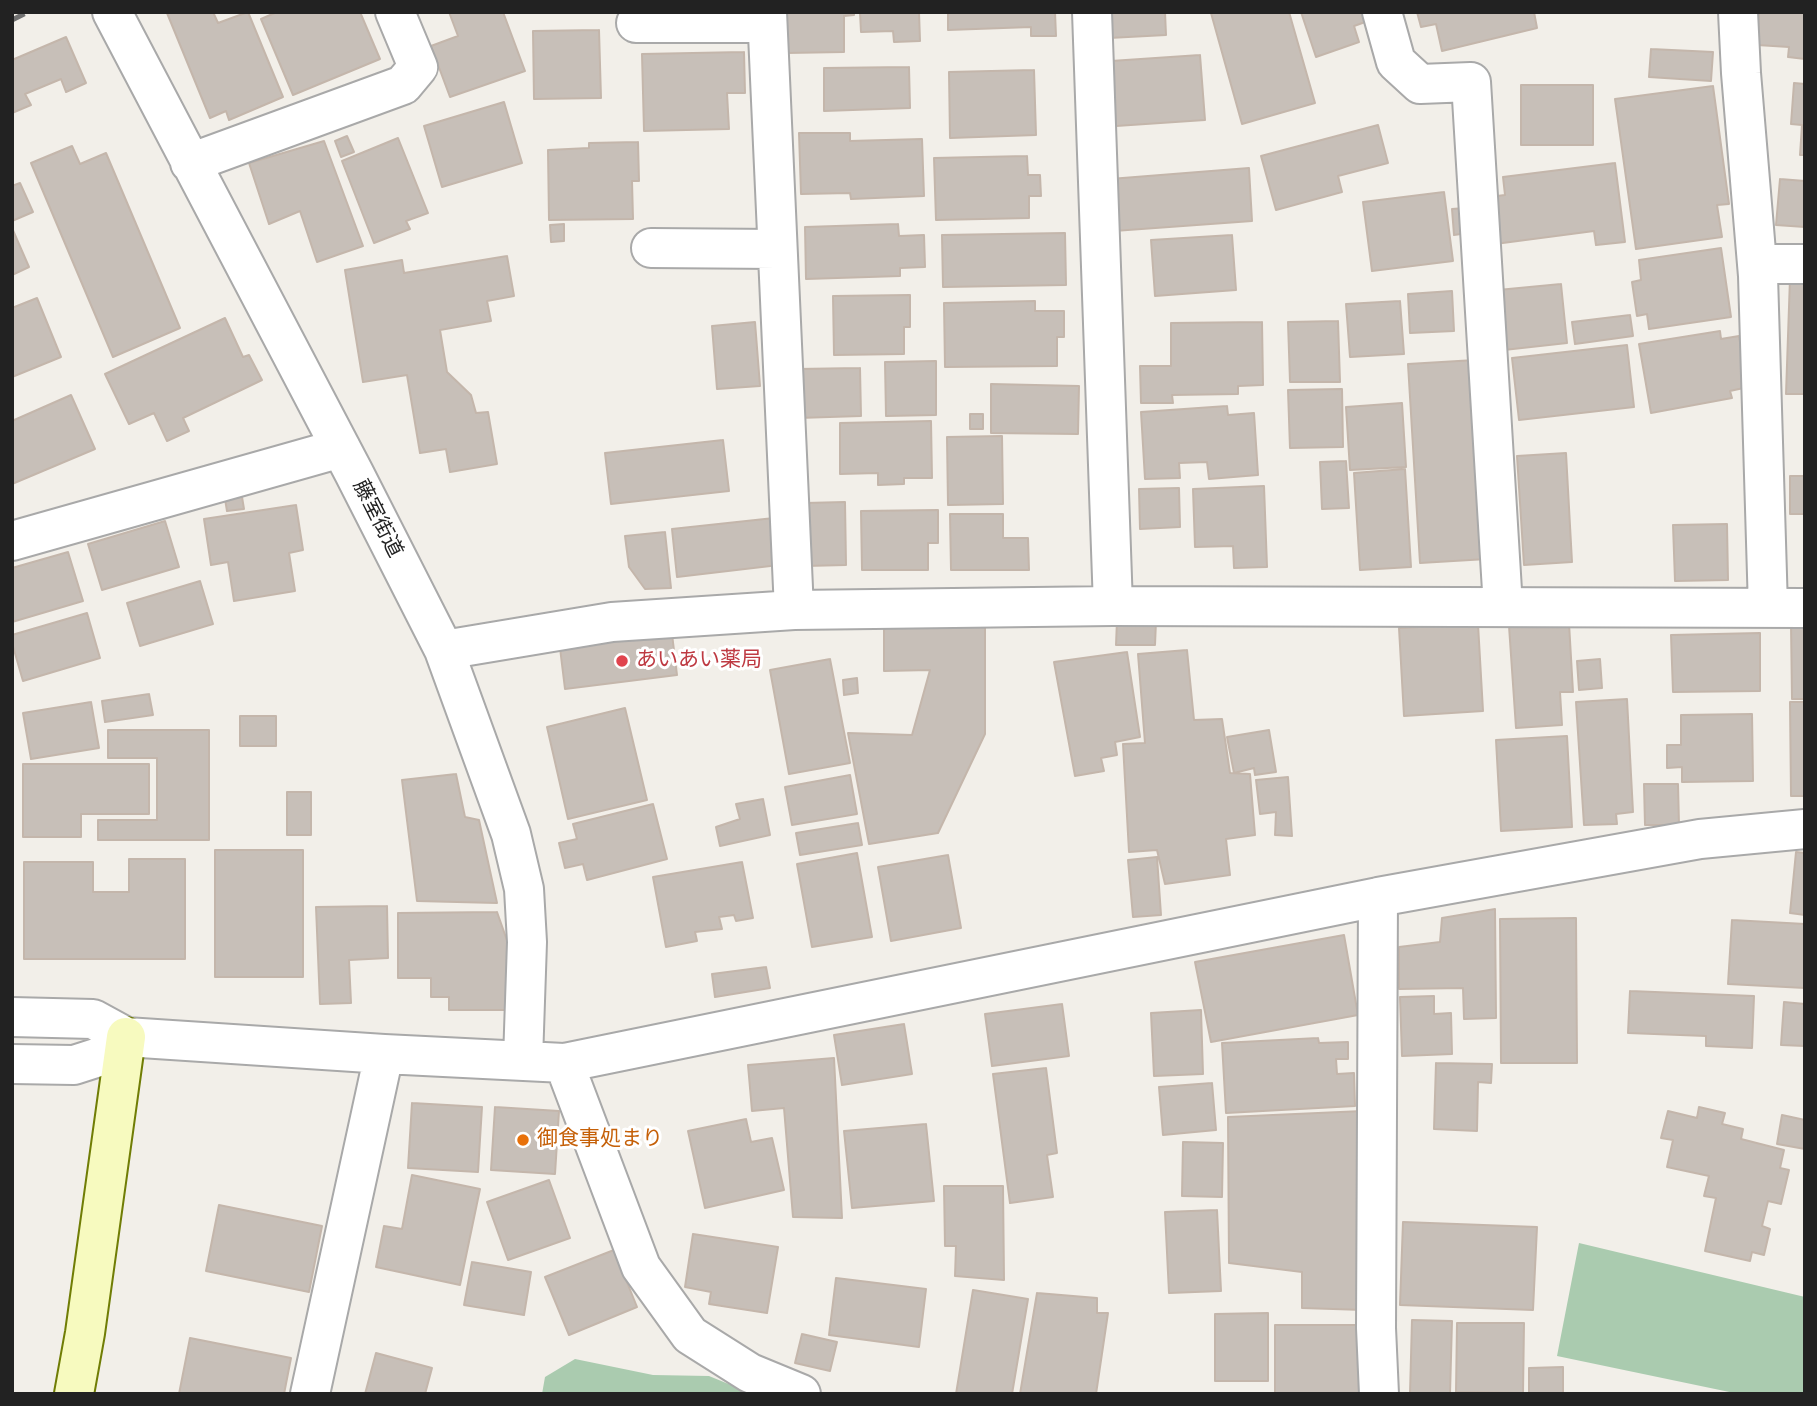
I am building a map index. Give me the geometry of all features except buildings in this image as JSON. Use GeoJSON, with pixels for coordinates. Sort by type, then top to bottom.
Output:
{"type":"FeatureCollection","features":[{"type":"Feature","properties":{"kind":"street","name":"藤室街道"},"geometry":{"type":"LineString","coordinates":[[112,12],[444,650],[512,834],[524,889],[527,942],[523,1060]]}},
{"type":"Feature","properties":{"kind":"street"},"geometry":{"type":"LineString","coordinates":[[190,163],[403,85],[418,66],[395,12]]}},
{"type":"Feature","properties":{"kind":"street"},"geometry":{"type":"LineString","coordinates":[[1092,12],[1113,606]]}},
{"type":"Feature","properties":{"kind":"street"},"geometry":{"type":"LineString","coordinates":[[1382,12],[1396,62],[1420,84],[1472,82],[1503,607]]}},
{"type":"Feature","properties":{"kind":"street"},"geometry":{"type":"LineString","coordinates":[[444,650],[612,622],[794,610],[1113,606],[1787,608],[1738,12]]}},
{"type":"Feature","properties":{"kind":"street"},"geometry":{"type":"LineString","coordinates":[[636,23],[767,18],[794,610]]}},
{"type":"Feature","properties":{"kind":"street"},"geometry":{"type":"LineString","coordinates":[[651,248],[777,249]]}},
{"type":"Feature","properties":{"kind":"street"},"geometry":{"type":"LineString","coordinates":[[1757,264],[1805,264]]}},
{"type":"Feature","properties":{"kind":"street"},"geometry":{"type":"LineString","coordinates":[[12,541],[341,448]]}},
{"type":"Feature","properties":{"kind":"street"},"geometry":{"type":"LineString","coordinates":[[12,1017],[93,1019],[126,1037],[564,1063],[1378,897],[1700,839],[1805,829]]}},
{"type":"Feature","properties":{"kind":"street"},"geometry":{"type":"LineString","coordinates":[[1378,897],[1378,1394]]}},
{"type":"Feature","properties":{"kind":"street"},"geometry":{"type":"LineString","coordinates":[[12,1064],[74,1065],[102,1056],[126,1037]]}},
{"type":"Feature","properties":{"kind":"street"},"geometry":{"type":"LineString","coordinates":[[74,1394],[87,1320],[126,1037]]}},
{"type":"Feature","properties":{"kind":"street"},"geometry":{"type":"LineString","coordinates":[[310,1394],[384,1054]]}},
{"type":"Feature","properties":{"kind":"street"},"geometry":{"type":"LineString","coordinates":[[564,1063],[641,1266],[690,1335],[750,1373],[801,1394]]}},
{"type":"Feature","properties":{"kind":"green space"},"geometry":{"type":"Polygon","coordinates":[[[1579,1243],[1805,1297],[1805,1394],[1739,1394],[1557,1356],[1579,1243]]]}},
{"type":"Feature","properties":{"kind":"green space"},"geometry":{"type":"Polygon","coordinates":[[[575,1359],[653,1375],[709,1376],[753,1394],[542,1394],[545,1377],[575,1359]]]}},
{"type":"Feature","properties":{"kind":"railway"},"geometry":{"type":"LineString","coordinates":[[12,20],[28,12]]}},
{"type":"Feature","properties":{"kind":"place","name":"あいあい薬局"},"geometry":{"type":"Point","coordinates":[622,661]}},
{"type":"Feature","properties":{"kind":"place","name":"御食事処まり"},"geometry":{"type":"Point","coordinates":[523,1140]}}]}
